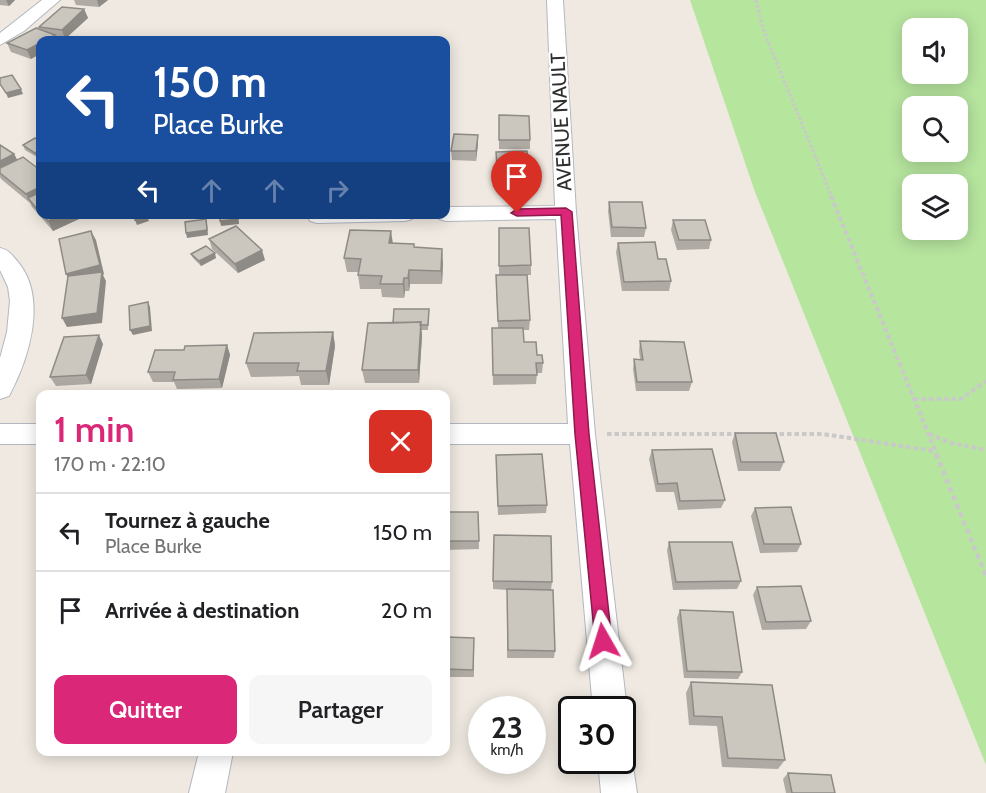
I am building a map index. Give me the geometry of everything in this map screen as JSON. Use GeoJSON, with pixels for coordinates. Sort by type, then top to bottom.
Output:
{"type":"FeatureCollection","features":[{"type":"Feature","properties":{"kind":"street"},"geometry":{"type":"LineString","coordinates":[[0,40],[52,0]]}},
{"type":"Feature","properties":{"kind":"street","name":"AVENUE NAULT"},"geometry":{"type":"LineString","coordinates":[[555,0],[566,212],[582,434],[609,696]]}},
{"type":"Feature","properties":{"kind":"street"},"geometry":{"type":"LineString","coordinates":[[450,214],[566,212]]}},
{"type":"Feature","properties":{"kind":"street"},"geometry":{"type":"LineString","coordinates":[[0,255],[14,273],[23,310],[18,335],[0,389]]}},
{"type":"Feature","properties":{"kind":"street"},"geometry":{"type":"LineString","coordinates":[[0,434],[36,434]]}},
{"type":"Feature","properties":{"kind":"street"},"geometry":{"type":"LineString","coordinates":[[450,434],[582,434]]}},
{"type":"Feature","properties":{"kind":"street"},"geometry":{"type":"LineString","coordinates":[[207,793],[215,756]]}},
{"type":"Feature","properties":{"kind":"street"},"geometry":{"type":"LineString","coordinates":[[617,774],[619,793]]}},
{"type":"Feature","properties":{"kind":"path"},"geometry":{"type":"LineString","coordinates":[[756,0],[763,29],[986,576]]}},
{"type":"Feature","properties":{"kind":"path"},"geometry":{"type":"LineString","coordinates":[[914,399],[961,399],[986,381]]}},
{"type":"Feature","properties":{"kind":"path"},"geometry":{"type":"LineString","coordinates":[[582,434],[748,434]]}},
{"type":"Feature","properties":{"kind":"path"},"geometry":{"type":"LineString","coordinates":[[760,434],[823,434],[935,451]]}},
{"type":"Feature","properties":{"kind":"path"},"geometry":{"type":"LineString","coordinates":[[928,434],[951,443],[986,450]]}},
{"type":"Feature","properties":{"kind":"green space"},"geometry":{"type":"Polygon","coordinates":[[[690,0],[986,0],[986,765],[755,192],[690,0]]]}},
{"type":"Feature","properties":{"kind":"building"},"geometry":{"type":"Polygon","coordinates":[[[62,7],[84,9],[62,30],[39,27],[62,7]]]}},
{"type":"Feature","properties":{"kind":"building"},"geometry":{"type":"Polygon","coordinates":[[[36,28],[55,35],[36,36],[36,45],[27,50],[7,43],[36,28]]]}},
{"type":"Feature","properties":{"kind":"building"},"geometry":{"type":"Polygon","coordinates":[[[12,75],[21,89],[6,93],[0,84],[0,78],[12,75]]]}},
{"type":"Feature","properties":{"kind":"building"},"geometry":{"type":"Polygon","coordinates":[[[499,115],[529,116],[530,140],[499,140],[499,115]]]}},
{"type":"Feature","properties":{"kind":"building"},"geometry":{"type":"Polygon","coordinates":[[[454,134],[478,135],[476,151],[451,151],[454,134]]]}},
{"type":"Feature","properties":{"kind":"building"},"geometry":{"type":"Polygon","coordinates":[[[35,138],[36,152],[35,153],[23,145],[35,138]]]}},
{"type":"Feature","properties":{"kind":"building"},"geometry":{"type":"Polygon","coordinates":[[[0,145],[14,154],[0,161],[0,145]]]}},
{"type":"Feature","properties":{"kind":"building"},"geometry":{"type":"Polygon","coordinates":[[[527,151],[530,181],[498,181],[496,152],[527,151]]]}},
{"type":"Feature","properties":{"kind":"building"},"geometry":{"type":"Polygon","coordinates":[[[23,157],[36,167],[36,189],[26,194],[0,173],[0,168],[23,157]]]}},
{"type":"Feature","properties":{"kind":"building"},"geometry":{"type":"Polygon","coordinates":[[[36,194],[36,208],[28,198],[36,194]]]}},
{"type":"Feature","properties":{"kind":"building"},"geometry":{"type":"Polygon","coordinates":[[[609,202],[642,202],[646,228],[612,227],[609,202]]]}},
{"type":"Feature","properties":{"kind":"building"},"geometry":{"type":"Polygon","coordinates":[[[206,219],[207,230],[186,233],[185,222],[206,219]]]}},
{"type":"Feature","properties":{"kind":"building"},"geometry":{"type":"Polygon","coordinates":[[[673,220],[705,220],[711,240],[679,240],[673,220]]]}},
{"type":"Feature","properties":{"kind":"building"},"geometry":{"type":"Polygon","coordinates":[[[236,226],[262,250],[235,264],[209,239],[236,226]]]}},
{"type":"Feature","properties":{"kind":"building"},"geometry":{"type":"Polygon","coordinates":[[[499,228],[529,228],[531,265],[499,266],[499,228]]]}},
{"type":"Feature","properties":{"kind":"building"},"geometry":{"type":"Polygon","coordinates":[[[350,230],[391,231],[389,243],[414,244],[414,247],[442,249],[441,271],[409,270],[408,278],[404,278],[403,284],[380,284],[382,276],[358,275],[361,259],[344,258],[350,230]]]}},
{"type":"Feature","properties":{"kind":"building"},"geometry":{"type":"Polygon","coordinates":[[[91,231],[100,265],[66,274],[59,239],[91,231]]]}},
{"type":"Feature","properties":{"kind":"building"},"geometry":{"type":"Polygon","coordinates":[[[655,242],[658,259],[666,259],[671,281],[624,282],[618,243],[655,242]]]}},
{"type":"Feature","properties":{"kind":"building"},"geometry":{"type":"Polygon","coordinates":[[[206,246],[215,253],[199,261],[191,254],[206,246]]]}},
{"type":"Feature","properties":{"kind":"building"},"geometry":{"type":"Polygon","coordinates":[[[102,272],[97,313],[62,318],[68,276],[102,272]]]}},
{"type":"Feature","properties":{"kind":"building"},"geometry":{"type":"Polygon","coordinates":[[[496,275],[527,275],[530,320],[498,321],[496,275]]]}},
{"type":"Feature","properties":{"kind":"building"},"geometry":{"type":"Polygon","coordinates":[[[148,302],[150,326],[130,330],[129,306],[148,302]]]}},
{"type":"Feature","properties":{"kind":"building"},"geometry":{"type":"Polygon","coordinates":[[[394,309],[429,309],[428,325],[420,325],[421,322],[393,323],[394,309]]]}},
{"type":"Feature","properties":{"kind":"building"},"geometry":{"type":"Polygon","coordinates":[[[421,322],[418,370],[362,370],[368,323],[421,322]]]}},
{"type":"Feature","properties":{"kind":"building"},"geometry":{"type":"Polygon","coordinates":[[[492,328],[523,328],[524,342],[536,342],[537,355],[542,355],[543,363],[536,363],[537,375],[493,375],[492,328]]]}},
{"type":"Feature","properties":{"kind":"building"},"geometry":{"type":"Polygon","coordinates":[[[333,332],[326,371],[297,371],[299,363],[246,363],[254,333],[333,332]]]}},
{"type":"Feature","properties":{"kind":"building"},"geometry":{"type":"Polygon","coordinates":[[[99,335],[86,375],[50,377],[64,337],[99,335]]]}},
{"type":"Feature","properties":{"kind":"building"},"geometry":{"type":"Polygon","coordinates":[[[640,341],[684,342],[692,382],[637,382],[634,359],[643,360],[640,341]]]}},
{"type":"Feature","properties":{"kind":"building"},"geometry":{"type":"Polygon","coordinates":[[[227,345],[219,379],[173,380],[175,372],[148,372],[155,350],[184,350],[185,346],[227,345]]]}},
{"type":"Feature","properties":{"kind":"building"},"geometry":{"type":"Polygon","coordinates":[[[735,433],[776,433],[784,462],[741,462],[735,433]]]}},
{"type":"Feature","properties":{"kind":"building"},"geometry":{"type":"Polygon","coordinates":[[[712,449],[725,500],[680,501],[677,483],[658,484],[652,450],[712,449]]]}},
{"type":"Feature","properties":{"kind":"building"},"geometry":{"type":"Polygon","coordinates":[[[542,454],[547,505],[498,506],[496,455],[542,454]]]}},
{"type":"Feature","properties":{"kind":"building"},"geometry":{"type":"Polygon","coordinates":[[[791,507],[801,544],[764,544],[755,508],[791,507]]]}},
{"type":"Feature","properties":{"kind":"building"},"geometry":{"type":"Polygon","coordinates":[[[450,512],[478,512],[479,541],[450,541],[450,512]]]}},
{"type":"Feature","properties":{"kind":"building"},"geometry":{"type":"Polygon","coordinates":[[[494,535],[551,536],[552,582],[493,581],[494,535]]]}},
{"type":"Feature","properties":{"kind":"building"},"geometry":{"type":"Polygon","coordinates":[[[669,542],[732,542],[741,581],[676,582],[669,542]]]}},
{"type":"Feature","properties":{"kind":"building"},"geometry":{"type":"Polygon","coordinates":[[[801,586],[811,621],[766,622],[757,587],[801,586]]]}},
{"type":"Feature","properties":{"kind":"building"},"geometry":{"type":"Polygon","coordinates":[[[507,589],[553,590],[555,651],[508,650],[507,589]]]}},
{"type":"Feature","properties":{"kind":"building"},"geometry":{"type":"Polygon","coordinates":[[[680,610],[733,612],[742,672],[687,671],[680,610]]]}},
{"type":"Feature","properties":{"kind":"building"},"geometry":{"type":"Polygon","coordinates":[[[450,637],[474,638],[473,670],[450,669],[450,637]]]}},
{"type":"Feature","properties":{"kind":"building"},"geometry":{"type":"Polygon","coordinates":[[[691,682],[772,685],[785,760],[728,758],[722,717],[694,716],[691,682]]]}},
{"type":"Feature","properties":{"kind":"building"},"geometry":{"type":"Polygon","coordinates":[[[788,773],[831,775],[835,793],[792,793],[788,773]]]}},
{"type":"Feature","properties":{"kind":"route"},"geometry":{"type":"LineString","coordinates":[[517,213],[566,212],[582,434],[603,641]]}}]}
